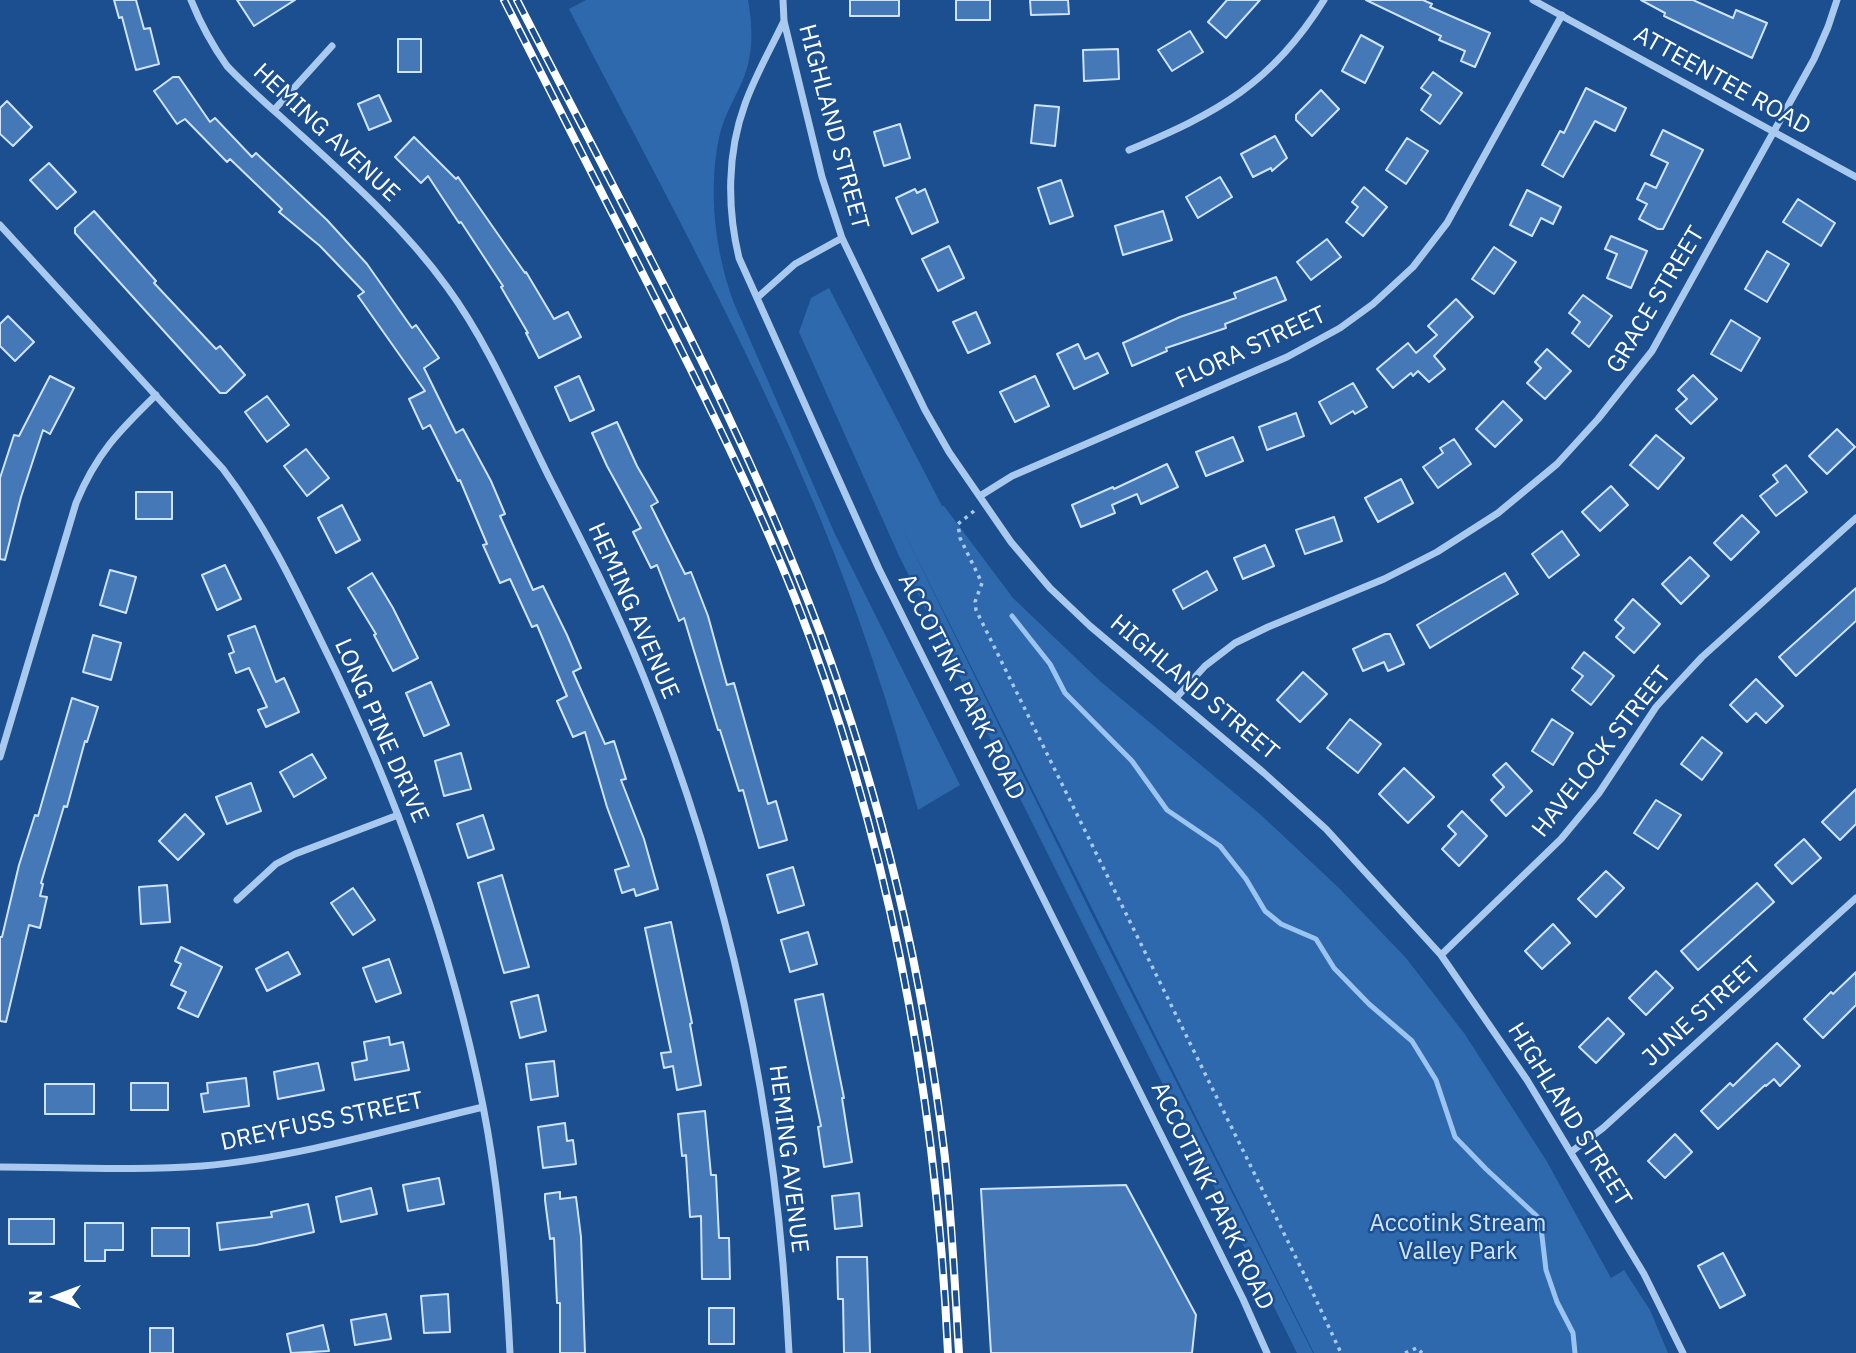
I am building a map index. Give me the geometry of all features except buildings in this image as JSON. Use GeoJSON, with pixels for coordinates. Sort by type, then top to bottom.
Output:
{"type":"FeatureCollection","features":[{"type":"Feature","properties":{"kind":"street","name":"HEMING AVENUE"},"geometry":{"type":"LineString","coordinates":[[191,0],[200,24],[227,66],[388,216],[419,251],[463,310],[609,595],[678,766],[713,875],[751,1030],[780,1225],[789,1353]]}},
{"type":"Feature","properties":{"kind":"street","name":"HIGHLAND STREET"},"geometry":{"type":"LineString","coordinates":[[783,0],[784,20],[822,177],[842,238],[925,410],[950,452],[1034,572],[1090,626],[1265,773],[1326,829],[1441,955],[1527,1080],[1571,1152],[1644,1274],[1683,1353]]}},
{"type":"Feature","properties":{"kind":"street"},"geometry":{"type":"LineString","coordinates":[[1129,149],[1188,124],[1240,94],[1269,71],[1291,48],[1324,0]]}},
{"type":"Feature","properties":{"kind":"street","name":"ATTEENTEE ROAD"},"geometry":{"type":"LineString","coordinates":[[1533,0],[1856,177]]}},
{"type":"Feature","properties":{"kind":"street","name":"GRACE STREET"},"geometry":{"type":"LineString","coordinates":[[1176,698],[1205,666],[1236,643],[1384,579],[1437,552],[1498,513],[1557,464],[1598,419],[1652,351],[1814,59],[1837,0]]}},
{"type":"Feature","properties":{"kind":"street","name":"FLORA STREET"},"geometry":{"type":"LineString","coordinates":[[980,496],[1012,475],[1287,357],[1340,328],[1373,304],[1413,267],[1447,223],[1562,15]]}},
{"type":"Feature","properties":{"kind":"street","name":"ACCOTINK PARK ROAD"},"geometry":{"type":"LineString","coordinates":[[784,20],[745,103],[736,142],[731,176],[731,209],[739,258],[874,558],[1243,1299],[1267,1353]]}},
{"type":"Feature","properties":{"kind":"street"},"geometry":{"type":"LineString","coordinates":[[274,110],[332,46]]}},
{"type":"Feature","properties":{"kind":"street","name":"LONG PINE DRIVE"},"geometry":{"type":"LineString","coordinates":[[0,225],[223,469],[261,524],[352,702],[422,878],[449,964],[483,1107],[501,1239],[510,1353]]}},
{"type":"Feature","properties":{"kind":"street"},"geometry":{"type":"LineString","coordinates":[[757,298],[795,264],[842,238]]}},
{"type":"Feature","properties":{"kind":"street"},"geometry":{"type":"LineString","coordinates":[[0,757],[76,503],[86,478],[116,434],[156,395]]}},
{"type":"Feature","properties":{"kind":"street","name":"HAVELOCK STREET"},"geometry":{"type":"LineString","coordinates":[[1441,955],[1561,839],[1599,793],[1657,707],[1702,657],[1856,518]]}},
{"type":"Feature","properties":{"kind":"street"},"geometry":{"type":"LineString","coordinates":[[237,900],[275,864],[398,815]]}},
{"type":"Feature","properties":{"kind":"street","name":"JUNE STREET"},"geometry":{"type":"LineString","coordinates":[[1571,1152],[1603,1128],[1856,898]]}},
{"type":"Feature","properties":{"kind":"street","name":"DREYFUSS STREET"},"geometry":{"type":"LineString","coordinates":[[0,1167],[144,1168],[242,1161],[483,1107]]}},
{"type":"Feature","properties":{"kind":"path"},"geometry":{"type":"LineString","coordinates":[[985,504],[958,524],[960,538],[982,583],[975,602],[976,610],[1341,1353]]}},
{"type":"Feature","properties":{"kind":"path"},"geometry":{"type":"LineString","coordinates":[[1405,1353],[1417,1348],[1422,1353]]}},
{"type":"Feature","properties":{"kind":"green space"},"geometry":{"type":"Polygon","coordinates":[[[586,0],[748,0],[751,32],[748,63],[723,124],[716,158],[715,220],[722,261],[733,301],[834,532],[960,785],[918,810],[874,662],[820,518],[732,325],[569,9],[586,0]]]}},
{"type":"Feature","properties":{"kind":"green space","name":"Accotink Stream Valley Park"},"geometry":{"type":"Polygon","coordinates":[[[829,288],[942,506],[1013,598],[1101,682],[1261,815],[1340,889],[1406,958],[1464,1033],[1546,1160],[1611,1278],[1624,1270],[1650,1310],[1668,1353],[1314,1353],[901,526],[1092,915],[1313,1353],[1297,1353],[899,556],[799,332],[811,298],[829,288]]]}},
{"type":"Feature","properties":{"kind":"waterway"},"geometry":{"type":"LineString","coordinates":[[1012,616],[1050,664],[1065,693],[1132,761],[1167,810],[1220,846],[1246,879],[1265,911],[1281,924],[1316,939],[1334,968],[1369,1004],[1412,1041],[1436,1080],[1455,1137],[1540,1219],[1546,1270],[1557,1302],[1573,1333],[1575,1353]]}},
{"type":"Feature","properties":{"kind":"railway"},"geometry":{"type":"LineString","coordinates":[[504,0],[725,439],[795,598],[828,689],[857,781],[882,875],[902,969],[932,1160],[948,1353]]}},
{"type":"Feature","properties":{"kind":"railway"},"geometry":{"type":"LineString","coordinates":[[517,0],[716,391],[788,550],[843,696],[882,826],[913,958],[925,1024],[945,1158],[959,1353]]}}]}
